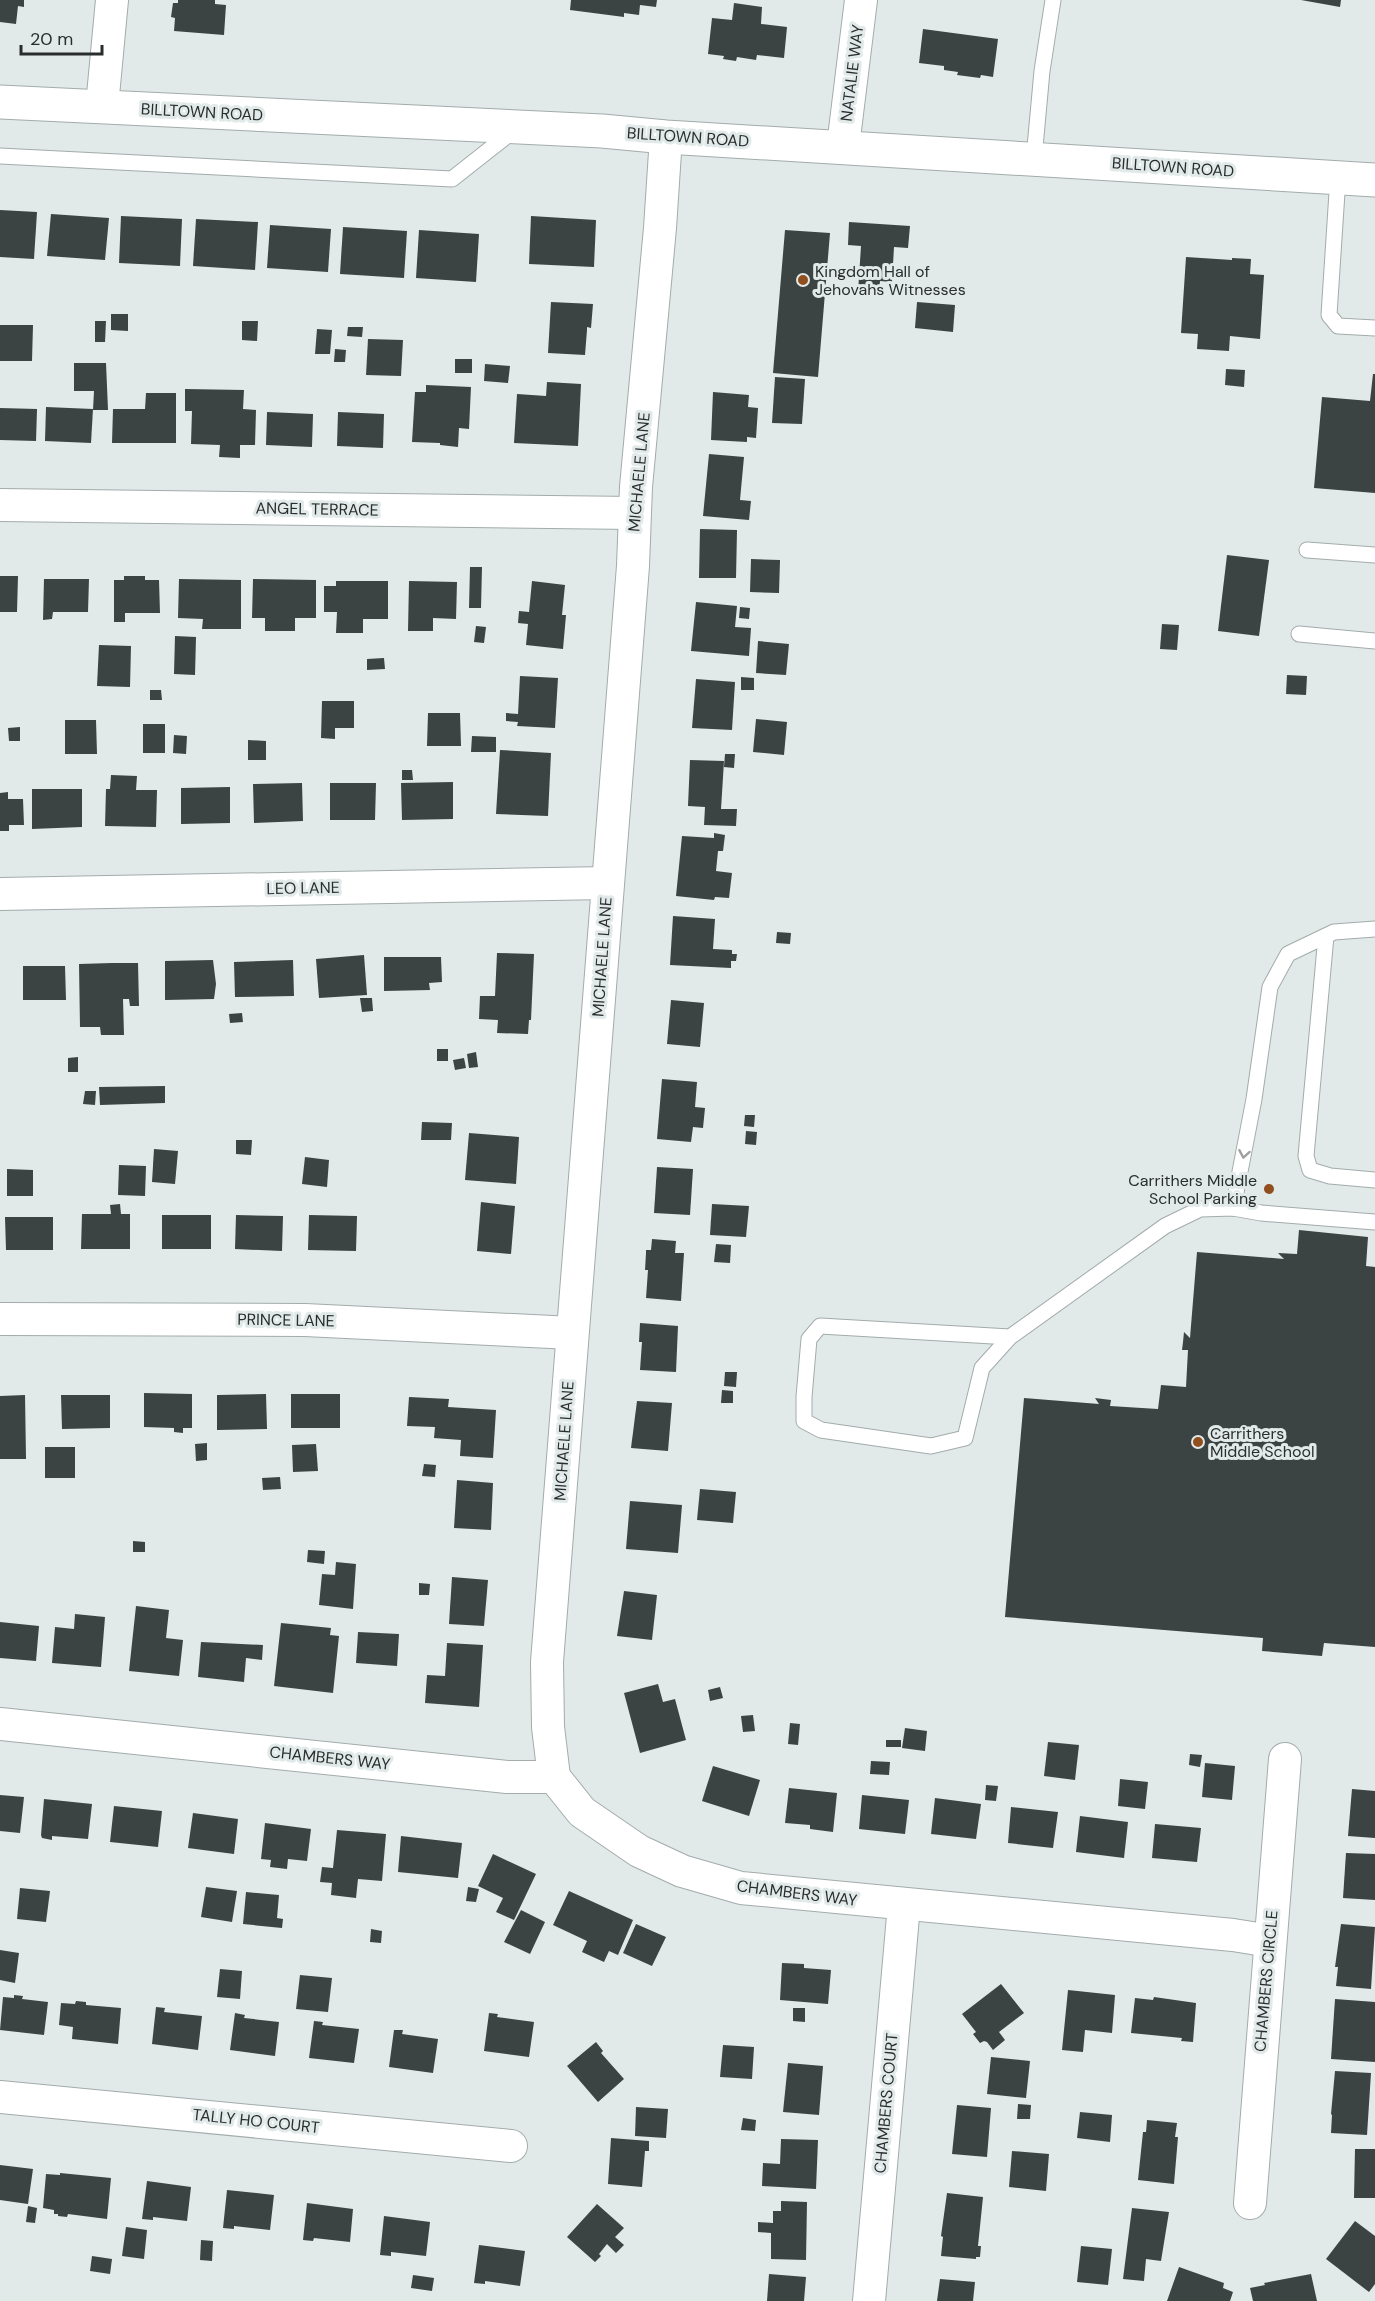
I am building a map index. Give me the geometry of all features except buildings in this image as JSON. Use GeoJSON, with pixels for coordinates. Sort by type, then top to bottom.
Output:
{"type":"FeatureCollection","features":[{"type":"Feature","properties":{"kind":"main road","name":"BILLTOWN ROAD"},"geometry":{"type":"LineString","coordinates":[[0,102],[602,131],[666,137],[1375,180]]}},
{"type":"Feature","properties":{"kind":"street"},"geometry":{"type":"LineString","coordinates":[[102,106],[112,0]]}},
{"type":"Feature","properties":{"kind":"street","name":"NATALIE WAY"},"geometry":{"type":"LineString","coordinates":[[843,146],[861,0]]}},
{"type":"Feature","properties":{"kind":"street","name":"MICHAELE LANE"},"geometry":{"type":"LineString","coordinates":[[554,1776],[548,1727],[548,1662],[631,589],[634,513],[666,137]]}},
{"type":"Feature","properties":{"kind":"street","name":"ANGEL TERRACE"},"geometry":{"type":"LineString","coordinates":[[0,505],[634,513]]}},
{"type":"Feature","properties":{"kind":"street","name":"LEO LANE"},"geometry":{"type":"LineString","coordinates":[[0,894],[607,884]]}},
{"type":"Feature","properties":{"kind":"street","name":"PRINCE LANE"},"geometry":{"type":"LineString","coordinates":[[0,1319],[305,1320],[572,1333]]}},
{"type":"Feature","properties":{"kind":"street","name":"CHAMBERS WAY"},"geometry":{"type":"LineString","coordinates":[[0,1724],[507,1777],[554,1776],[582,1812],[639,1851],[682,1871],[741,1888],[1233,1935],[1270,1941]]}},
{"type":"Feature","properties":{"kind":"street","name":"CHAMBERS CIRCLE"},"geometry":{"type":"LineString","coordinates":[[1250,2203],[1285,1759]]}},
{"type":"Feature","properties":{"kind":"street","name":"CHAMBERS COURT"},"geometry":{"type":"LineString","coordinates":[[869,2301],[904,1905]]}},
{"type":"Feature","properties":{"kind":"street","name":"TALLY HO COURT"},"geometry":{"type":"LineString","coordinates":[[0,2097],[511,2146]]}},
{"type":"Feature","properties":{"kind":"lane"},"geometry":{"type":"LineString","coordinates":[[1034,158],[1042,71],[1053,0]]}},
{"type":"Feature","properties":{"kind":"lane"},"geometry":{"type":"LineString","coordinates":[[0,156],[452,179],[518,127]]}},
{"type":"Feature","properties":{"kind":"lane"},"geometry":{"type":"LineString","coordinates":[[1338,177],[1329,315],[1338,326],[1375,328]]}},
{"type":"Feature","properties":{"kind":"lane"},"geometry":{"type":"LineString","coordinates":[[1307,550],[1375,555]]}},
{"type":"Feature","properties":{"kind":"lane"},"geometry":{"type":"LineString","coordinates":[[1299,634],[1375,641]]}},
{"type":"Feature","properties":{"kind":"lane"},"geometry":{"type":"LineString","coordinates":[[1233,1208],[1254,1099],[1270,987],[1288,954],[1334,932],[1375,929]]}},
{"type":"Feature","properties":{"kind":"lane"},"geometry":{"type":"LineString","coordinates":[[1326,936],[1306,1156],[1310,1170],[1330,1176],[1375,1180]]}},
{"type":"Feature","properties":{"kind":"lane"},"geometry":{"type":"LineString","coordinates":[[1010,1337],[820,1326],[808,1339],[804,1421],[821,1430],[931,1446],[965,1438],[982,1368],[1010,1337],[1165,1226],[1200,1209],[1233,1208],[1261,1213],[1375,1222]]}},
{"type":"Feature","properties":{"kind":"place","name":"Kingdom Hall of Jehovahs Witnesses"},"geometry":{"type":"Point","coordinates":[803,280]}},
{"type":"Feature","properties":{"kind":"place","name":"Carrithers Middle School Parking"},"geometry":{"type":"Point","coordinates":[1269,1189]}},
{"type":"Feature","properties":{"kind":"place","name":"Carrithers Middle School"},"geometry":{"type":"Point","coordinates":[1198,1442]}}]}
